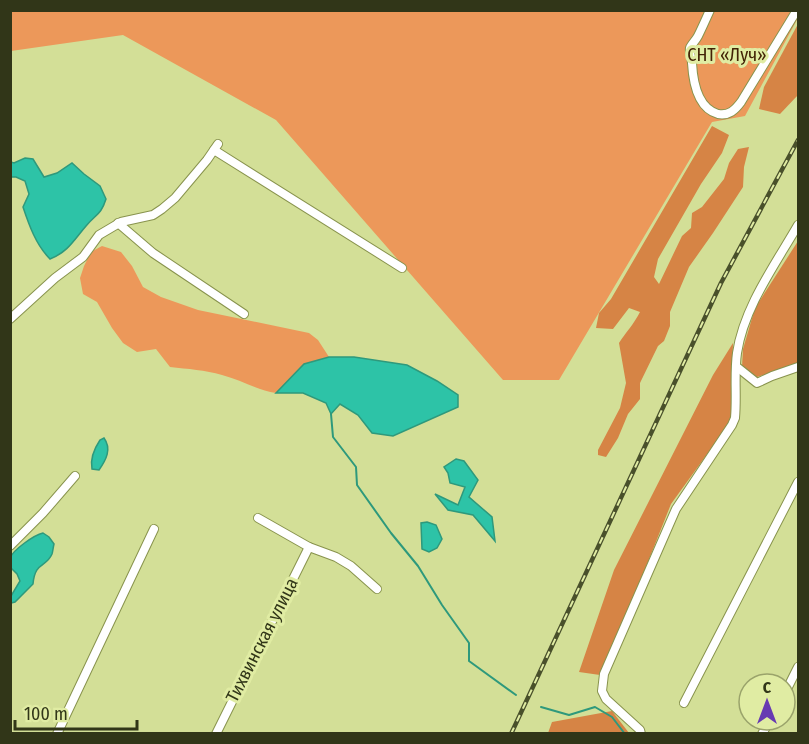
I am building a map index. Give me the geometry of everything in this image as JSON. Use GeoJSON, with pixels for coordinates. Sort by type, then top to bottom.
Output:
{"type":"FeatureCollection","features":[{"type":"Feature","properties":{"kind":"street"},"geometry":{"type":"LineString","coordinates":[[710,10],[690,48],[692,72],[699,97],[707,110],[728,114],[735,110],[741,102],[797,10]]}},
{"type":"Feature","properties":{"kind":"street"},"geometry":{"type":"LineString","coordinates":[[10,319],[82,257],[99,235],[118,224],[153,214],[162,209],[175,198],[216,147],[402,268]]}},
{"type":"Feature","properties":{"kind":"street"},"geometry":{"type":"LineString","coordinates":[[118,224],[153,253],[244,314]]}},
{"type":"Feature","properties":{"kind":"street"},"geometry":{"type":"LineString","coordinates":[[641,734],[640,730],[606,699],[602,691],[604,674],[676,509],[732,425],[735,418],[736,367],[740,338],[754,302],[798,225]]}},
{"type":"Feature","properties":{"kind":"street"},"geometry":{"type":"LineString","coordinates":[[736,367],[757,383],[798,367]]}},
{"type":"Feature","properties":{"kind":"street"},"geometry":{"type":"LineString","coordinates":[[10,546],[75,476]]}},
{"type":"Feature","properties":{"kind":"street"},"geometry":{"type":"LineString","coordinates":[[684,703],[798,482]]}},
{"type":"Feature","properties":{"kind":"street"},"geometry":{"type":"LineString","coordinates":[[258,519],[309,547],[336,557],[351,566],[376,589]]}},
{"type":"Feature","properties":{"kind":"street"},"geometry":{"type":"LineString","coordinates":[[57,734],[154,529]]}},
{"type":"Feature","properties":{"kind":"street","name":"Тихвинская улица"},"geometry":{"type":"LineString","coordinates":[[216,734],[309,547]]}},
{"type":"Feature","properties":{"kind":"green space","name":"СНТ «Луч»"},"geometry":{"type":"Polygon","coordinates":[[[798,10],[798,18],[745,116],[712,122],[559,380],[503,380],[276,120],[123,35],[11,51],[10,11],[798,10]]]}},
{"type":"Feature","properties":{"kind":"green space"},"geometry":{"type":"Polygon","coordinates":[[[102,246],[121,252],[132,266],[143,287],[161,297],[198,310],[309,333],[318,340],[329,357],[304,364],[276,393],[216,373],[170,367],[156,349],[137,352],[123,343],[97,302],[83,294],[80,278],[84,266],[91,252],[102,246]]]}},
{"type":"Feature","properties":{"kind":"shaded area"},"geometry":{"type":"Polygon","coordinates":[[[798,24],[798,95],[780,114],[759,109],[764,87],[798,24]]]}},
{"type":"Feature","properties":{"kind":"shaded area"},"geometry":{"type":"Polygon","coordinates":[[[712,126],[729,135],[722,153],[701,184],[658,259],[654,277],[659,284],[682,236],[691,228],[692,213],[702,207],[724,179],[729,163],[738,149],[749,147],[744,167],[743,187],[689,267],[670,312],[670,326],[664,341],[658,346],[640,383],[640,399],[628,414],[618,438],[606,457],[598,455],[598,450],[620,408],[626,383],[619,343],[640,312],[629,308],[613,329],[596,328],[599,313],[611,299],[712,126]]]}},
{"type":"Feature","properties":{"kind":"shaded area"},"geometry":{"type":"Polygon","coordinates":[[[798,241],[798,364],[754,378],[742,367],[743,349],[755,308],[798,241]]]}},
{"type":"Feature","properties":{"kind":"shaded area"},"geometry":{"type":"Polygon","coordinates":[[[733,343],[731,416],[726,428],[671,504],[600,675],[579,672],[614,570],[713,375],[733,343]]]}},
{"type":"Feature","properties":{"kind":"shaded area"},"geometry":{"type":"Polygon","coordinates":[[[612,711],[629,733],[548,733],[552,722],[612,711]]]}},
{"type":"Feature","properties":{"kind":"water"},"geometry":{"type":"Polygon","coordinates":[[[25,158],[33,159],[44,177],[57,173],[72,163],[100,186],[106,199],[100,211],[70,245],[62,253],[50,259],[30,228],[23,207],[29,194],[25,181],[11,177],[11,162],[25,158]]]}},
{"type":"Feature","properties":{"kind":"water"},"geometry":{"type":"Polygon","coordinates":[[[329,357],[354,357],[407,365],[458,395],[458,407],[393,436],[372,433],[358,415],[340,404],[331,414],[326,403],[303,393],[276,393],[304,364],[329,357]]]}},
{"type":"Feature","properties":{"kind":"water"},"geometry":{"type":"Polygon","coordinates":[[[104,438],[108,446],[106,458],[99,470],[92,469],[94,450],[104,438]]]}},
{"type":"Feature","properties":{"kind":"water"},"geometry":{"type":"Polygon","coordinates":[[[456,459],[464,461],[478,480],[469,497],[492,517],[495,541],[473,515],[448,510],[435,494],[458,505],[465,487],[450,483],[444,467],[456,459]]]}},
{"type":"Feature","properties":{"kind":"water"},"geometry":{"type":"Polygon","coordinates":[[[421,523],[436,525],[442,539],[437,548],[429,552],[422,549],[421,523]]]}},
{"type":"Feature","properties":{"kind":"water"},"geometry":{"type":"Polygon","coordinates":[[[43,533],[54,544],[52,554],[38,568],[33,584],[15,602],[11,603],[11,596],[20,581],[11,568],[10,558],[24,543],[43,533]]]}},
{"type":"Feature","properties":{"kind":"waterway"},"geometry":{"type":"LineString","coordinates":[[331,414],[333,437],[356,467],[357,485],[418,566],[469,643],[469,661],[516,695]]}},
{"type":"Feature","properties":{"kind":"waterway"},"geometry":{"type":"LineString","coordinates":[[541,707],[569,715],[595,707],[612,717],[625,734]]}},
{"type":"Feature","properties":{"kind":"railway"},"geometry":{"type":"LineString","coordinates":[[511,734],[721,283],[798,140]]}}]}
